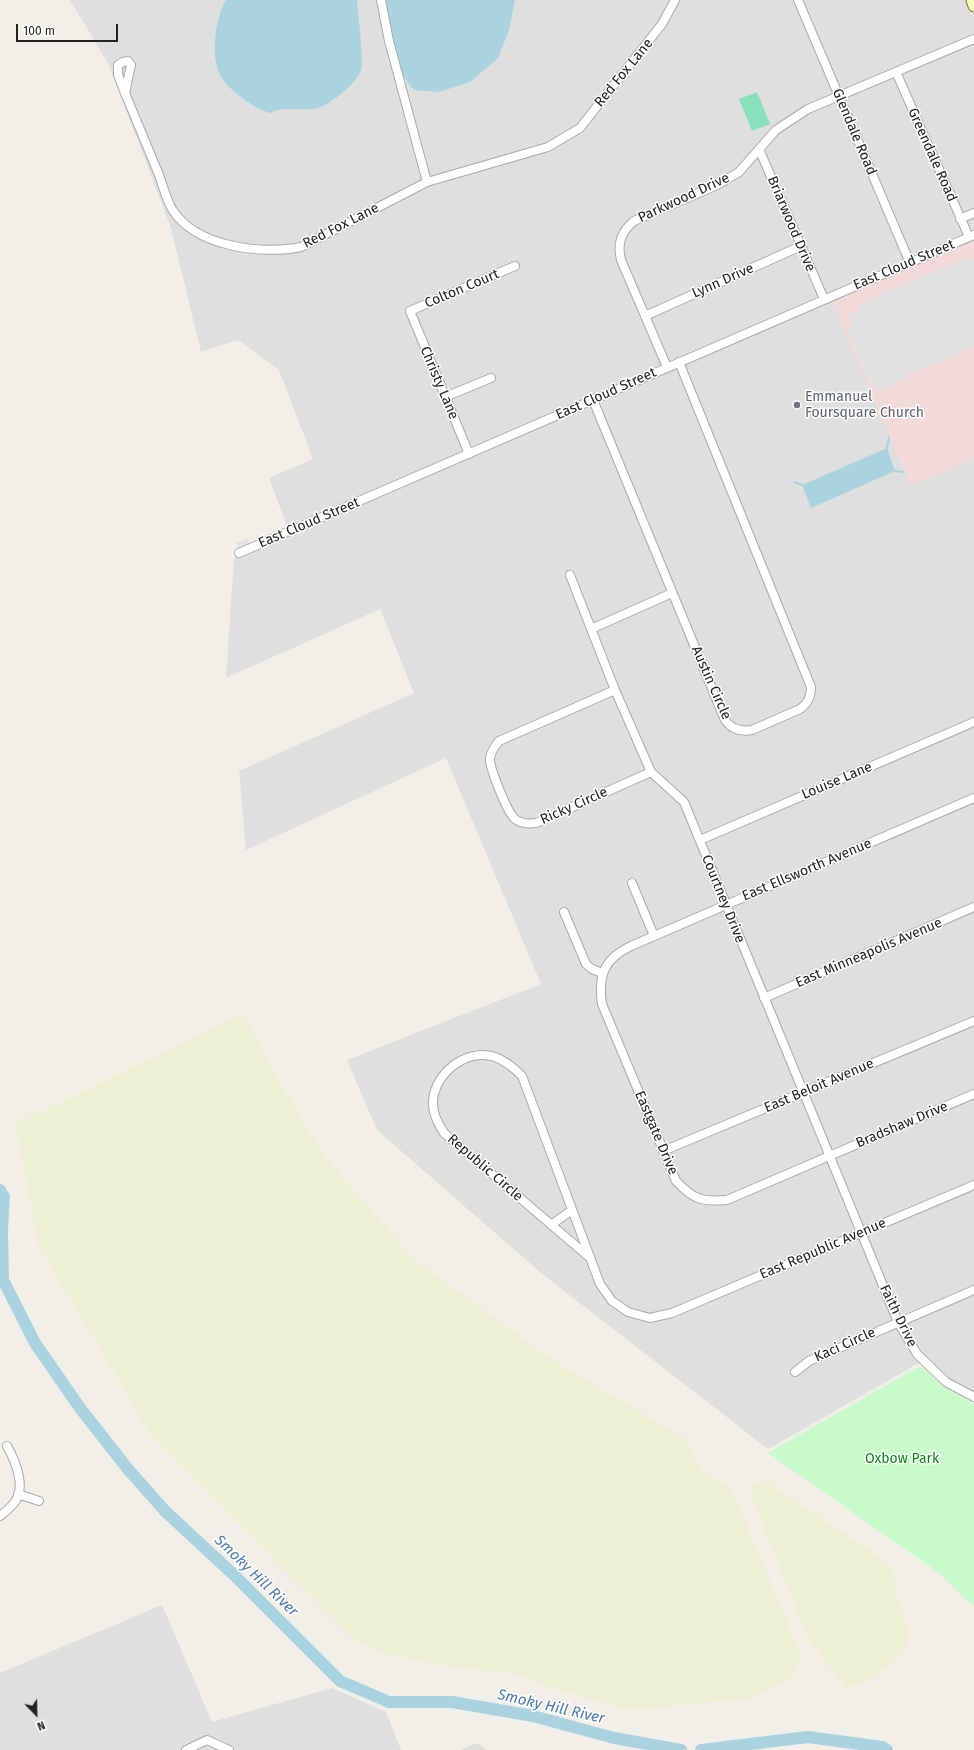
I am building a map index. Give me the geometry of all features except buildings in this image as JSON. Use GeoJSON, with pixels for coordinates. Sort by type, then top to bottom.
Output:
{"type":"FeatureCollection","features":[{"type":"Feature","properties":{"kind":"main road"},"geometry":{"type":"LineString","coordinates":[[972,0],[974,6]]}},
{"type":"Feature","properties":{"kind":"street"},"geometry":{"type":"LineString","coordinates":[[381,0],[388,41],[427,182]]}},
{"type":"Feature","properties":{"kind":"street","name":"Red Fox Lane"},"geometry":{"type":"LineString","coordinates":[[125,93],[172,209],[187,226],[207,237],[234,246],[282,251],[301,247],[427,182],[548,147],[580,128],[662,24],[675,0]]}},
{"type":"Feature","properties":{"kind":"street","name":"Glendale Road"},"geometry":{"type":"LineString","coordinates":[[798,0],[910,263]]}},
{"type":"Feature","properties":{"kind":"street","name":"Parkwood Drive"},"geometry":{"type":"LineString","coordinates":[[667,367],[621,260],[619,247],[622,234],[634,221],[717,185],[739,172],[776,130],[808,109],[974,39]]}},
{"type":"Feature","properties":{"kind":"street","name":"Greendale Road"},"geometry":{"type":"LineString","coordinates":[[896,72],[960,219],[971,236]]}},
{"type":"Feature","properties":{"kind":"street","name":"Briarwood Drive"},"geometry":{"type":"LineString","coordinates":[[759,149],[824,299]]}},
{"type":"Feature","properties":{"kind":"street"},"geometry":{"type":"LineString","coordinates":[[960,219],[974,213]]}},
{"type":"Feature","properties":{"kind":"street","name":"East Cloud Street"},"geometry":{"type":"LineString","coordinates":[[239,553],[971,236]]}},
{"type":"Feature","properties":{"kind":"street","name":"Lynn Drive"},"geometry":{"type":"LineString","coordinates":[[646,316],[801,246]]}},
{"type":"Feature","properties":{"kind":"street","name":"Colton Court"},"geometry":{"type":"LineString","coordinates":[[410,311],[515,266]]}},
{"type":"Feature","properties":{"kind":"street","name":"Christy Lane"},"geometry":{"type":"LineString","coordinates":[[410,311],[469,454]]}},
{"type":"Feature","properties":{"kind":"street","name":"Austin Circle"},"geometry":{"type":"LineString","coordinates":[[593,400],[725,720],[729,726],[744,732],[800,709],[806,704],[811,692],[808,679],[679,362]]}},
{"type":"Feature","properties":{"kind":"street"},"geometry":{"type":"LineString","coordinates":[[445,397],[491,378]]}},
{"type":"Feature","properties":{"kind":"street","name":"Courtney Drive"},"geometry":{"type":"LineString","coordinates":[[570,575],[615,690],[651,772],[684,802],[861,1233]]}},
{"type":"Feature","properties":{"kind":"street"},"geometry":{"type":"LineString","coordinates":[[591,629],[672,592]]}},
{"type":"Feature","properties":{"kind":"street","name":"Ricky Circle"},"geometry":{"type":"LineString","coordinates":[[615,690],[499,741],[493,749],[490,759],[492,769],[509,811],[519,821],[526,824],[536,823],[651,772]]}},
{"type":"Feature","properties":{"kind":"street","name":"Louise Lane"},"geometry":{"type":"LineString","coordinates":[[700,840],[974,722]]}},
{"type":"Feature","properties":{"kind":"street","name":"East Ellsworth Avenue"},"geometry":{"type":"LineString","coordinates":[[602,973],[608,962],[619,952],[974,798]]}},
{"type":"Feature","properties":{"kind":"street"},"geometry":{"type":"LineString","coordinates":[[632,883],[654,936]]}},
{"type":"Feature","properties":{"kind":"street","name":"East Minneapolis Avenue"},"geometry":{"type":"LineString","coordinates":[[764,998],[974,908]]}},
{"type":"Feature","properties":{"kind":"street"},"geometry":{"type":"LineString","coordinates":[[564,912],[586,964],[592,969],[602,973]]}},
{"type":"Feature","properties":{"kind":"street","name":"Eastgate Drive"},"geometry":{"type":"LineString","coordinates":[[602,973],[600,988],[602,1004],[676,1181],[687,1192],[706,1202],[727,1200],[830,1156]]}},
{"type":"Feature","properties":{"kind":"street","name":"East Beloit Avenue"},"geometry":{"type":"LineString","coordinates":[[663,1151],[974,1020]]}},
{"type":"Feature","properties":{"kind":"street","name":"Republic Circle"},"geometry":{"type":"LineString","coordinates":[[589,1257],[453,1142],[441,1128],[436,1119],[433,1102],[437,1084],[445,1072],[460,1061],[477,1056],[494,1057],[510,1065],[522,1076],[589,1257],[600,1284],[612,1301],[628,1312],[650,1318],[672,1313]]}},
{"type":"Feature","properties":{"kind":"street","name":"Bradshaw Drive"},"geometry":{"type":"LineString","coordinates":[[830,1156],[974,1094]]}},
{"type":"Feature","properties":{"kind":"street","name":"East Republic Avenue"},"geometry":{"type":"LineString","coordinates":[[672,1313],[974,1185]]}},
{"type":"Feature","properties":{"kind":"street"},"geometry":{"type":"LineString","coordinates":[[551,1225],[572,1210]]}},
{"type":"Feature","properties":{"kind":"street","name":"Faith Drive"},"geometry":{"type":"LineString","coordinates":[[861,1233],[898,1322],[917,1354],[946,1382],[974,1397]]}},
{"type":"Feature","properties":{"kind":"street","name":"Kaci Circle"},"geometry":{"type":"LineString","coordinates":[[794,1372],[809,1361],[974,1290]]}},
{"type":"Feature","properties":{"kind":"street"},"geometry":{"type":"LineString","coordinates":[[0,1516],[15,1502],[20,1480],[12,1455],[7,1446]]}},
{"type":"Feature","properties":{"kind":"street"},"geometry":{"type":"LineString","coordinates":[[18,1494],[39,1501]]}},
{"type":"Feature","properties":{"kind":"street"},"geometry":{"type":"LineString","coordinates":[[186,1750],[207,1740],[229,1750]]}},
{"type":"Feature","properties":{"kind":"shaded area"},"geometry":{"type":"Polygon","coordinates":[[[70,0],[974,0],[974,1401],[945,1386],[919,1363],[768,1449],[541,1273],[377,1130],[347,1060],[541,984],[446,758],[246,850],[239,771],[414,693],[380,609],[226,678],[234,558],[291,537],[269,478],[313,459],[279,370],[238,340],[201,352],[171,228],[109,65],[70,0]]]}},
{"type":"Feature","properties":{"kind":"shaded area"},"geometry":{"type":"Polygon","coordinates":[[[974,239],[974,459],[911,486],[831,300],[974,239]]]}},
{"type":"Feature","properties":{"kind":"shaded area"},"geometry":{"type":"Polygon","coordinates":[[[968,257],[971,262],[974,260],[974,346],[906,376],[898,382],[879,391],[876,385],[871,387],[847,330],[852,327],[847,316],[862,309],[860,304],[968,257]]]}},
{"type":"Feature","properties":{"kind":"shaded area"},"geometry":{"type":"Polygon","coordinates":[[[247,538],[251,547],[240,552],[236,543],[247,538]]]}},
{"type":"Feature","properties":{"kind":"shaded area"},"geometry":{"type":"Polygon","coordinates":[[[162,1605],[212,1722],[332,1688],[386,1712],[401,1750],[0,1750],[0,1673],[162,1605]]]}},
{"type":"Feature","properties":{"kind":"shaded area"},"geometry":{"type":"Polygon","coordinates":[[[476,1743],[488,1750],[461,1750],[476,1743]]]}},
{"type":"Feature","properties":{"kind":"green space"},"geometry":{"type":"Polygon","coordinates":[[[757,92],[770,124],[752,131],[739,99],[757,92]]]}},
{"type":"Feature","properties":{"kind":"green space"},"geometry":{"type":"Polygon","coordinates":[[[243,1013],[265,1057],[323,1154],[415,1260],[549,1357],[686,1439],[695,1462],[706,1473],[732,1490],[802,1656],[791,1678],[753,1698],[631,1710],[551,1688],[513,1673],[460,1668],[384,1654],[350,1636],[149,1434],[126,1392],[39,1248],[15,1124],[243,1013]]]}},
{"type":"Feature","properties":{"kind":"green space","name":"Oxbow Park"},"geometry":{"type":"Polygon","coordinates":[[[920,1366],[946,1388],[974,1404],[974,1607],[939,1573],[768,1453],[920,1366]]]}},
{"type":"Feature","properties":{"kind":"green space"},"geometry":{"type":"Polygon","coordinates":[[[765,1481],[878,1556],[894,1570],[896,1593],[911,1634],[902,1653],[866,1683],[846,1687],[824,1661],[805,1630],[751,1497],[753,1485],[765,1481]]]}},
{"type":"Feature","properties":{"kind":"water"},"geometry":{"type":"Polygon","coordinates":[[[226,0],[357,0],[362,57],[362,65],[359,75],[343,92],[330,102],[318,108],[281,109],[270,113],[257,108],[244,100],[223,80],[216,62],[215,40],[219,18],[226,0]]]}},
{"type":"Feature","properties":{"kind":"water"},"geometry":{"type":"Polygon","coordinates":[[[386,0],[515,0],[509,30],[498,58],[470,82],[439,92],[414,90],[401,71],[394,47],[386,0]]]}},
{"type":"Feature","properties":{"kind":"water"},"geometry":{"type":"Polygon","coordinates":[[[887,448],[895,471],[811,508],[802,485],[887,448]]]}},
{"type":"Feature","properties":{"kind":"waterway"},"geometry":{"type":"LineString","coordinates":[[887,448],[889,437]]}},
{"type":"Feature","properties":{"kind":"waterway"},"geometry":{"type":"LineString","coordinates":[[895,471],[904,472]]}},
{"type":"Feature","properties":{"kind":"waterway"},"geometry":{"type":"LineString","coordinates":[[794,482],[802,485]]}},
{"type":"Feature","properties":{"kind":"waterway","name":"Smoky Hill River"},"geometry":{"type":"LineString","coordinates":[[0,1190],[4,1197],[2,1230],[3,1280],[35,1343],[80,1408],[127,1468],[165,1511],[234,1575],[340,1681],[389,1702],[452,1702],[533,1716],[614,1738],[681,1750]]}},
{"type":"Feature","properties":{"kind":"waterway","name":"Smoky Hill River"},"geometry":{"type":"LineString","coordinates":[[701,1750],[808,1737],[882,1747],[887,1750]]}},
{"type":"Feature","properties":{"kind":"place","name":"Emmanuel Foursquare Church"},"geometry":{"type":"Point","coordinates":[797,405]}}]}
